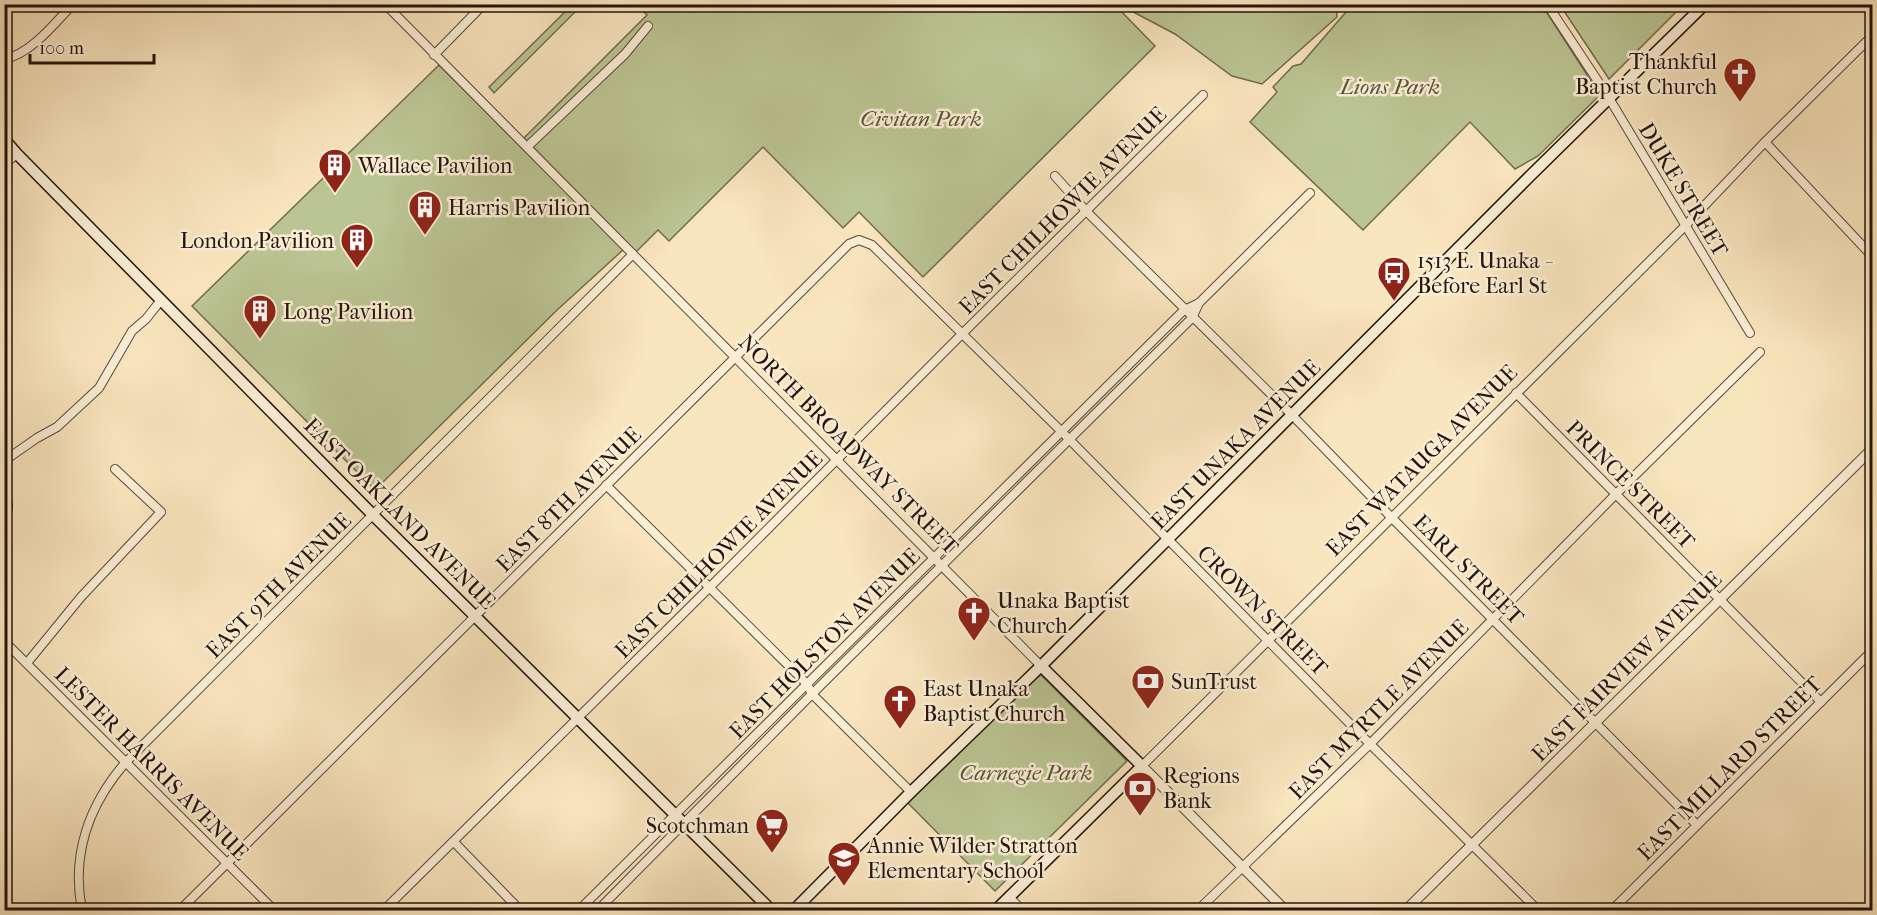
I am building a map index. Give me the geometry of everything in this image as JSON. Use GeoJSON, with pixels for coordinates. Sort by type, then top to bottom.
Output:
{"type":"FeatureCollection","features":[{"type":"Feature","properties":{"kind":"main road","name":"EAST UNAKA AVENUE"},"geometry":{"type":"LineString","coordinates":[[794,910],[1705,4]]}},
{"type":"Feature","properties":{"kind":"main road","name":"EAST OAKLAND AVENUE"},"geometry":{"type":"LineString","coordinates":[[4,140],[577,720],[677,815],[771,910]]}},
{"type":"Feature","properties":{"kind":"main road","name":"NORTH BROADWAY STREET"},"geometry":{"type":"LineString","coordinates":[[1041,666],[1142,766]]}},
{"type":"Feature","properties":{"kind":"main road","name":"EAST WATAUGA AVENUE"},"geometry":{"type":"LineString","coordinates":[[996,910],[1142,766]]}},
{"type":"Feature","properties":{"kind":"street"},"geometry":{"type":"LineString","coordinates":[[7,59],[36,43],[73,4]]}},
{"type":"Feature","properties":{"kind":"street","name":"NORTH BROADWAY STREET"},"geometry":{"type":"LineString","coordinates":[[385,4],[1041,666]]}},
{"type":"Feature","properties":{"kind":"street"},"geometry":{"type":"LineString","coordinates":[[434,55],[484,4]]}},
{"type":"Feature","properties":{"kind":"street","name":"DUKE STREET"},"geometry":{"type":"LineString","coordinates":[[1547,4],[1609,98],[1750,333]]}},
{"type":"Feature","properties":{"kind":"street"},"geometry":{"type":"LineString","coordinates":[[1863,4],[1872,13]]}},
{"type":"Feature","properties":{"kind":"street"},"geometry":{"type":"LineString","coordinates":[[527,147],[625,54],[648,26]]}},
{"type":"Feature","properties":{"kind":"street","name":"EAST WATAUGA AVENUE"},"geometry":{"type":"LineString","coordinates":[[1142,766],[1872,36]]}},
{"type":"Feature","properties":{"kind":"street","name":"EAST CHILHOWIE AVENUE"},"geometry":{"type":"LineString","coordinates":[[384,910],[1203,95]]}},
{"type":"Feature","properties":{"kind":"street"},"geometry":{"type":"LineString","coordinates":[[1765,142],[1872,254]]}},
{"type":"Feature","properties":{"kind":"street"},"geometry":{"type":"LineString","coordinates":[[4,164],[17,154]]}},
{"type":"Feature","properties":{"kind":"street","name":"EARL STREET"},"geometry":{"type":"LineString","coordinates":[[1055,176],[1087,212],[1192,318],[1292,414],[1697,825]]}},
{"type":"Feature","properties":{"kind":"street","name":"EAST HOLSTON AVENUE"},"geometry":{"type":"LineString","coordinates":[[579,910],[1184,310],[1199,303],[1310,193]]}},
{"type":"Feature","properties":{"kind":"street","name":"CROWN STREET"},"geometry":{"type":"LineString","coordinates":[[854,240],[865,241],[872,245],[1062,432],[1370,744],[1538,910]]}},
{"type":"Feature","properties":{"kind":"street","name":"EAST 8TH AVENUE"},"geometry":{"type":"LineString","coordinates":[[180,910],[228,865],[735,356],[854,240]]}},
{"type":"Feature","properties":{"kind":"street","name":"EAST 9TH AVENUE"},"geometry":{"type":"LineString","coordinates":[[82,910],[79,869],[84,834],[103,790],[125,763],[633,254]]}},
{"type":"Feature","properties":{"kind":"street"},"geometry":{"type":"LineString","coordinates":[[4,461],[57,427],[99,388],[132,331],[146,319],[161,300]]}},
{"type":"Feature","properties":{"kind":"street","name":"EAST HOLSTON AVENUE"},"geometry":{"type":"LineString","coordinates":[[598,910],[812,694],[1192,318],[1199,303]]}},
{"type":"Feature","properties":{"kind":"street","name":"EAST MYRTLE AVENUE"},"geometry":{"type":"LineString","coordinates":[[1198,910],[1370,744],[1615,495],[1760,352]]}},
{"type":"Feature","properties":{"kind":"street","name":"PRINCE STREET"},"geometry":{"type":"LineString","coordinates":[[1516,393],[1821,702]]}},
{"type":"Feature","properties":{"kind":"street","name":"EAST FAIRVIEW AVENUE"},"geometry":{"type":"LineString","coordinates":[[1406,910],[1872,449]]}},
{"type":"Feature","properties":{"kind":"street"},"geometry":{"type":"LineString","coordinates":[[27,663],[81,597],[161,512],[115,469]]}},
{"type":"Feature","properties":{"kind":"street"},"geometry":{"type":"LineString","coordinates":[[606,485],[807,684],[812,694],[911,792]]}},
{"type":"Feature","properties":{"kind":"street"},"geometry":{"type":"LineString","coordinates":[[4,495],[9,503],[4,518]]}},
{"type":"Feature","properties":{"kind":"street","name":"LESTER HARRIS AVENUE"},"geometry":{"type":"LineString","coordinates":[[4,641],[274,910]]}},
{"type":"Feature","properties":{"kind":"street","name":"EAST MILLARD STREET"},"geometry":{"type":"LineString","coordinates":[[1612,910],[1872,651]]}},
{"type":"Feature","properties":{"kind":"street","name":"NORTH BROADWAY STREET"},"geometry":{"type":"LineString","coordinates":[[1142,766],[1285,910]]}},
{"type":"Feature","properties":{"kind":"street"},"geometry":{"type":"LineString","coordinates":[[454,842],[520,910]]}},
{"type":"Feature","properties":{"kind":"street"},"geometry":{"type":"LineString","coordinates":[[1009,897],[1022,910]]}},
{"type":"Feature","properties":{"kind":"green space"},"geometry":{"type":"Polygon","coordinates":[[[572,5],[577,5],[573,9],[575,12],[494,93],[489,87],[572,5]]]}},
{"type":"Feature","properties":{"kind":"green space","name":"Civitan Park"},"geometry":{"type":"Polygon","coordinates":[[[637,5],[1115,5],[1155,46],[923,277],[859,212],[843,228],[763,147],[669,241],[658,230],[636,252],[524,138],[647,15],[637,5]]]}},
{"type":"Feature","properties":{"kind":"green space"},"geometry":{"type":"Polygon","coordinates":[[[1120,5],[1336,5],[1337,17],[1262,84],[1232,76],[1175,34],[1120,5]]]}},
{"type":"Feature","properties":{"kind":"green space","name":"Lions Park"},"geometry":{"type":"Polygon","coordinates":[[[1345,5],[1542,5],[1600,95],[1538,156],[1515,169],[1470,122],[1363,230],[1250,122],[1277,92],[1273,87],[1293,66],[1301,64],[1346,12],[1345,5]]]}},
{"type":"Feature","properties":{"kind":"green space"},"geometry":{"type":"Polygon","coordinates":[[[1560,5],[1683,5],[1609,79],[1560,5]]]}},
{"type":"Feature","properties":{"kind":"green space"},"geometry":{"type":"Polygon","coordinates":[[[439,65],[624,249],[556,311],[375,490],[192,306],[439,65]]]}},
{"type":"Feature","properties":{"kind":"green space","name":"Carnegie Park"},"geometry":{"type":"Polygon","coordinates":[[[1038,672],[1127,761],[995,891],[906,801],[1038,672]]]}},
{"type":"Feature","properties":{"kind":"waterway"},"geometry":{"type":"LineString","coordinates":[[1681,4],[1696,8]]}},
{"type":"Feature","properties":{"kind":"place","name":"Thankful Baptist Church"},"geometry":{"type":"Point","coordinates":[1740,103]}},
{"type":"Feature","properties":{"kind":"place","name":"Wallace Pavilion"},"geometry":{"type":"Point","coordinates":[335,194]}},
{"type":"Feature","properties":{"kind":"place","name":"Harris Pavilion"},"geometry":{"type":"Point","coordinates":[425,236]}},
{"type":"Feature","properties":{"kind":"place","name":"London Pavilion"},"geometry":{"type":"Point","coordinates":[357,269]}},
{"type":"Feature","properties":{"kind":"place","name":"1513 E. Unaka - Before Earl St"},"geometry":{"type":"Point","coordinates":[1394,302]}},
{"type":"Feature","properties":{"kind":"place","name":"Long Pavilion"},"geometry":{"type":"Point","coordinates":[260,340]}},
{"type":"Feature","properties":{"kind":"place","name":"Unaka Baptist Church"},"geometry":{"type":"Point","coordinates":[974,642]}},
{"type":"Feature","properties":{"kind":"place","name":"SunTrust"},"geometry":{"type":"Point","coordinates":[1148,710]}},
{"type":"Feature","properties":{"kind":"place","name":"East Unaka Baptist Church"},"geometry":{"type":"Point","coordinates":[900,730]}},
{"type":"Feature","properties":{"kind":"place","name":"Regions Bank"},"geometry":{"type":"Point","coordinates":[1140,817]}},
{"type":"Feature","properties":{"kind":"place","name":"Scotchman"},"geometry":{"type":"Point","coordinates":[772,854]}},
{"type":"Feature","properties":{"kind":"place","name":"Annie Wilder Stratton Elementary School"},"geometry":{"type":"Point","coordinates":[844,887]}}]}
